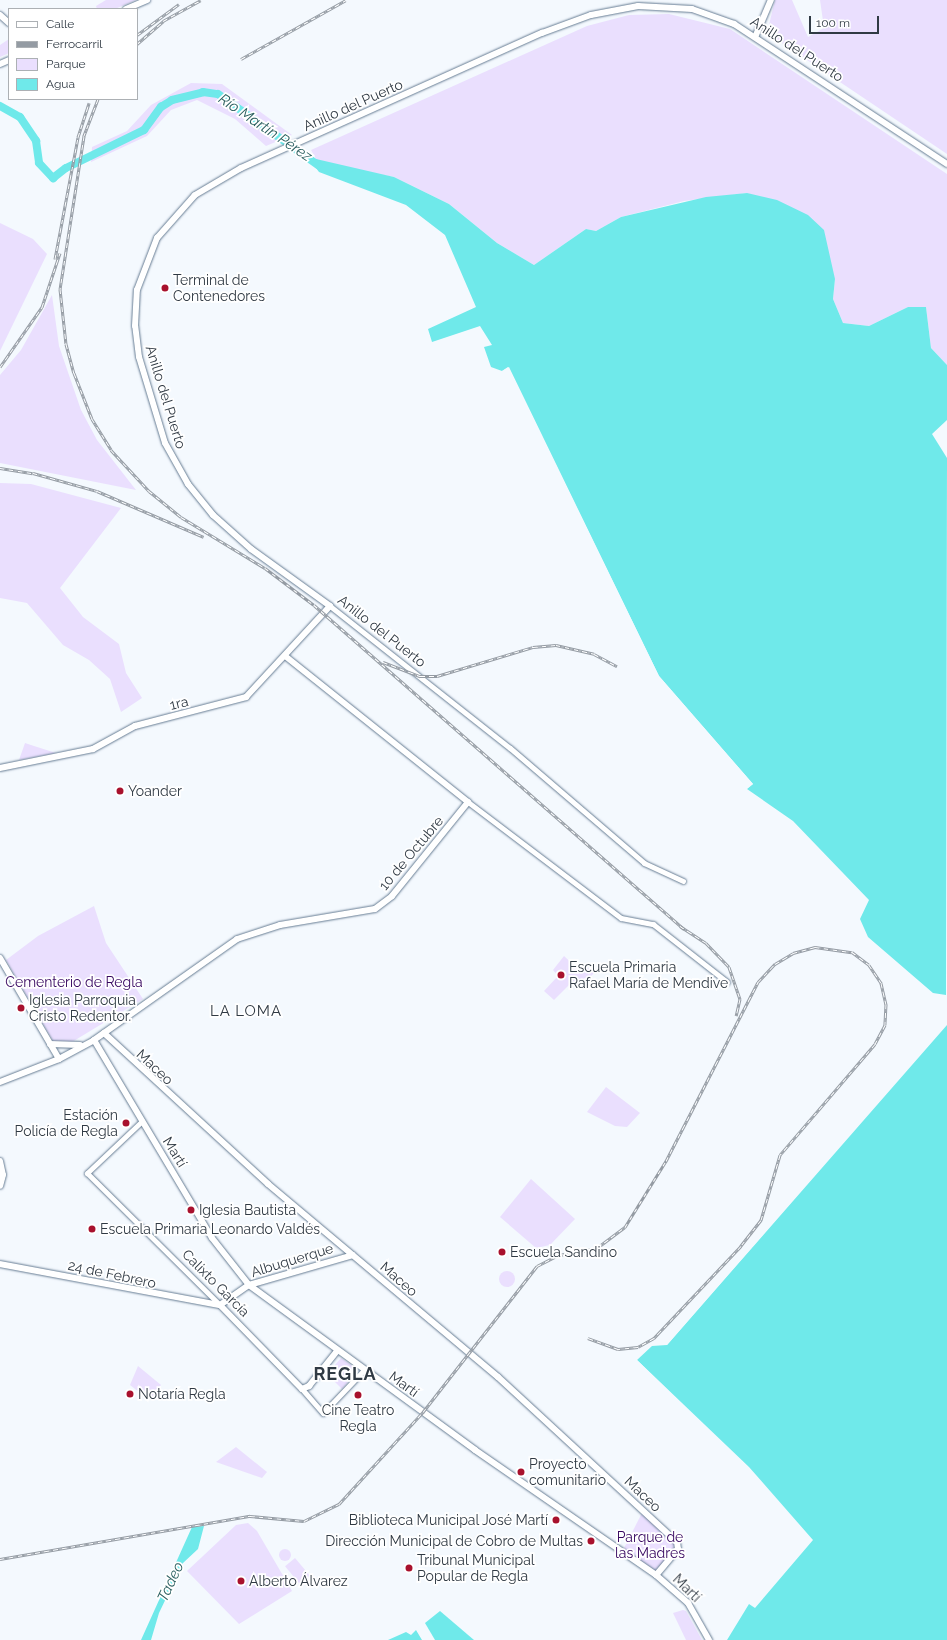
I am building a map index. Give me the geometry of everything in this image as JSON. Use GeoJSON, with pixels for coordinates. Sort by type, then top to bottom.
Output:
{"type":"FeatureCollection","features":[{"type":"Feature","properties":{"kind":"main road"},"geometry":{"type":"LineString","coordinates":[[128,8],[147,0]]}},
{"type":"Feature","properties":{"kind":"main road"},"geometry":{"type":"LineString","coordinates":[[756,35],[771,0]]}},
{"type":"Feature","properties":{"kind":"main road","name":"Anillo del Puerto"},"geometry":{"type":"LineString","coordinates":[[330,606],[245,544],[212,515],[188,484],[165,443],[139,357],[135,326],[137,290],[164,226],[195,195],[269,156],[542,33],[606,11],[656,6],[692,9],[756,35],[947,164]]}},
{"type":"Feature","properties":{"kind":"main road"},"geometry":{"type":"LineString","coordinates":[[0,16],[8,23]]}},
{"type":"Feature","properties":{"kind":"main road","name":"1ra"},"geometry":{"type":"LineString","coordinates":[[0,768],[93,749],[135,726],[236,701],[254,690],[330,606]]}},
{"type":"Feature","properties":{"kind":"main road"},"geometry":{"type":"LineString","coordinates":[[285,656],[468,802]]}},
{"type":"Feature","properties":{"kind":"main road","name":"10 de Octubre"},"geometry":{"type":"LineString","coordinates":[[0,1082],[59,1058],[94,1040],[237,939],[280,925],[375,909],[392,896],[468,802]]}},
{"type":"Feature","properties":{"kind":"main road"},"geometry":{"type":"LineString","coordinates":[[0,958],[59,1058]]}},
{"type":"Feature","properties":{"kind":"main road","name":"Maceo"},"geometry":{"type":"LineString","coordinates":[[104,1033],[172,1099],[353,1255],[498,1377],[678,1545],[678,1549],[656,1575]]}},
{"type":"Feature","properties":{"kind":"main road","name":"Martí"},"geometry":{"type":"LineString","coordinates":[[94,1040],[212,1238],[249,1285],[364,1370],[656,1575],[688,1603],[709,1640]]}},
{"type":"Feature","properties":{"kind":"main road"},"geometry":{"type":"LineString","coordinates":[[50,1044],[69,1047],[85,1045],[101,1051]]}},
{"type":"Feature","properties":{"kind":"main road"},"geometry":{"type":"LineString","coordinates":[[0,1161],[3,1175],[0,1186]]}},
{"type":"Feature","properties":{"kind":"main road","name":"Albuquerque"},"geometry":{"type":"LineString","coordinates":[[220,1305],[249,1285],[353,1255]]}},
{"type":"Feature","properties":{"kind":"main road","name":"24 de Febrero"},"geometry":{"type":"LineString","coordinates":[[0,1264],[220,1305]]}},
{"type":"Feature","properties":{"kind":"main road","name":"Calixto García"},"geometry":{"type":"LineString","coordinates":[[220,1305],[302,1389]]}},
{"type":"Feature","properties":{"kind":"main road"},"geometry":{"type":"LineString","coordinates":[[302,1389],[308,1386],[337,1350]]}},
{"type":"Feature","properties":{"kind":"street","name":"Anillo del Puerto"},"geometry":{"type":"LineString","coordinates":[[330,606],[510,748],[644,863],[682,882]]}},
{"type":"Feature","properties":{"kind":"street"},"geometry":{"type":"LineString","coordinates":[[468,802],[621,918],[653,924],[727,982]]}},
{"type":"Feature","properties":{"kind":"street","name":"Calixto García"},"geometry":{"type":"LineString","coordinates":[[142,1121],[87,1173],[220,1305]]}},
{"type":"Feature","properties":{"kind":"street","name":"Calixto García"},"geometry":{"type":"LineString","coordinates":[[302,1389],[324,1414],[364,1370]]}},
{"type":"Feature","properties":{"kind":"green space"},"geometry":{"type":"Polygon","coordinates":[[[106,0],[136,0],[117,8],[97,8],[96,6],[106,0]]]}},
{"type":"Feature","properties":{"kind":"green space"},"geometry":{"type":"Polygon","coordinates":[[[775,0],[792,0],[808,37],[824,28],[820,0],[947,0],[947,154],[767,33],[775,0]]]}},
{"type":"Feature","properties":{"kind":"green space"},"geometry":{"type":"Polygon","coordinates":[[[669,14],[730,29],[947,174],[947,365],[931,348],[926,307],[908,307],[869,326],[843,323],[833,299],[835,279],[747,193],[684,201],[621,217],[596,231],[586,229],[534,265],[497,243],[449,204],[394,177],[325,164],[316,159],[311,150],[587,26],[629,15],[669,14]]]}},
{"type":"Feature","properties":{"kind":"green space"},"geometry":{"type":"Polygon","coordinates":[[[8,40],[8,53],[0,57],[0,45],[8,40]]]}},
{"type":"Feature","properties":{"kind":"green space"},"geometry":{"type":"Polygon","coordinates":[[[191,83],[222,84],[292,135],[266,146],[235,119],[197,100],[171,110],[147,136],[91,162],[92,147],[127,131],[151,105],[191,83]]]}},
{"type":"Feature","properties":{"kind":"green space"},"geometry":{"type":"Polygon","coordinates":[[[0,223],[33,239],[47,254],[0,351],[0,223]]]}},
{"type":"Feature","properties":{"kind":"green space"},"geometry":{"type":"Polygon","coordinates":[[[52,295],[59,346],[81,410],[97,440],[136,490],[0,463],[0,375],[21,350],[52,295]]]}},
{"type":"Feature","properties":{"kind":"green space"},"geometry":{"type":"Polygon","coordinates":[[[0,483],[31,484],[121,508],[60,588],[83,617],[119,644],[126,673],[142,698],[121,712],[110,679],[89,660],[63,645],[27,603],[0,598],[0,483]]]}},
{"type":"Feature","properties":{"kind":"green space"},"geometry":{"type":"Polygon","coordinates":[[[25,743],[34,746],[56,753],[19,760],[25,743]]]}},
{"type":"Feature","properties":{"kind":"green space","name":"Cementerio de Regla"},"geometry":{"type":"Polygon","coordinates":[[[94,906],[106,943],[143,999],[72,1042],[53,1041],[6,960],[38,936],[94,906]]]}},
{"type":"Feature","properties":{"kind":"green space"},"geometry":{"type":"Polygon","coordinates":[[[564,956],[578,969],[583,964],[594,973],[589,978],[572,982],[554,1000],[544,991],[558,976],[553,970],[564,956]]]}},
{"type":"Feature","properties":{"kind":"green space"},"geometry":{"type":"Polygon","coordinates":[[[606,1087],[640,1113],[627,1127],[615,1126],[587,1112],[606,1087]]]}},
{"type":"Feature","properties":{"kind":"green space"},"geometry":{"type":"Polygon","coordinates":[[[531,1179],[575,1219],[550,1245],[536,1248],[500,1217],[531,1179]]]}},
{"type":"Feature","properties":{"kind":"green space"},"geometry":{"type":"Polygon","coordinates":[[[507,1271],[514,1276],[515,1279],[510,1286],[507,1287],[500,1282],[499,1279],[504,1272],[507,1271]]]}},
{"type":"Feature","properties":{"kind":"green space"},"geometry":{"type":"Polygon","coordinates":[[[341,1358],[358,1370],[342,1389],[327,1374],[341,1358]]]}},
{"type":"Feature","properties":{"kind":"green space"},"geometry":{"type":"Polygon","coordinates":[[[138,1366],[161,1385],[149,1400],[130,1385],[138,1366]]]}},
{"type":"Feature","properties":{"kind":"green space"},"geometry":{"type":"Polygon","coordinates":[[[236,1447],[267,1472],[262,1478],[216,1462],[236,1447]]]}},
{"type":"Feature","properties":{"kind":"green space","name":"Parque de las Madres"},"geometry":{"type":"Polygon","coordinates":[[[643,1511],[678,1545],[656,1575],[622,1552],[643,1511]]]}},
{"type":"Feature","properties":{"kind":"green space","name":"Alberto Álvarez"},"geometry":{"type":"Polygon","coordinates":[[[248,1523],[257,1531],[292,1591],[239,1624],[187,1571],[236,1525],[248,1523]]]}},
{"type":"Feature","properties":{"kind":"green space"},"geometry":{"type":"Polygon","coordinates":[[[283,1549],[287,1549],[291,1555],[287,1561],[283,1561],[279,1557],[279,1553],[283,1549]]]}},
{"type":"Feature","properties":{"kind":"green space"},"geometry":{"type":"Polygon","coordinates":[[[295,1558],[310,1576],[300,1584],[285,1566],[295,1558]]]}},
{"type":"Feature","properties":{"kind":"green space"},"geometry":{"type":"Polygon","coordinates":[[[683,1610],[686,1611],[702,1640],[686,1640],[673,1613],[683,1610]]]}},
{"type":"Feature","properties":{"kind":"water"},"geometry":{"type":"Polygon","coordinates":[[[316,159],[394,177],[449,204],[497,243],[534,265],[586,229],[596,231],[621,217],[706,197],[747,193],[777,200],[808,215],[824,230],[835,279],[833,299],[843,323],[869,326],[908,307],[926,307],[931,348],[947,365],[947,420],[932,434],[947,458],[946,995],[933,993],[868,937],[860,919],[869,900],[793,821],[747,789],[753,784],[659,676],[508,367],[502,371],[491,367],[484,347],[492,345],[480,326],[432,342],[428,329],[476,307],[445,235],[406,205],[319,172],[310,160],[316,159]]]}},
{"type":"Feature","properties":{"kind":"water"},"geometry":{"type":"Polygon","coordinates":[[[947,1025],[947,1640],[727,1640],[749,1604],[755,1608],[813,1540],[749,1467],[637,1360],[652,1346],[667,1345],[947,1025]]]}},
{"type":"Feature","properties":{"kind":"water","name":"Tadeo"},"geometry":{"type":"Polygon","coordinates":[[[204,1526],[198,1549],[183,1563],[159,1613],[151,1640],[141,1640],[192,1527],[204,1526]]]}},
{"type":"Feature","properties":{"kind":"water"},"geometry":{"type":"Polygon","coordinates":[[[440,1611],[474,1640],[435,1640],[425,1623],[440,1611]]]}},
{"type":"Feature","properties":{"kind":"water"},"geometry":{"type":"Polygon","coordinates":[[[416,1630],[422,1640],[388,1640],[406,1632],[411,1635],[416,1630]]]}},
{"type":"Feature","properties":{"kind":"pier"},"geometry":{"type":"Polygon","coordinates":[[[509,367],[659,676],[753,784],[745,790],[750,784],[657,677],[508,370],[502,371],[509,367]]]}},
{"type":"Feature","properties":{"kind":"pier"},"geometry":{"type":"Polygon","coordinates":[[[947,1023],[667,1345],[650,1345],[666,1343],[947,1023]]]}},
{"type":"Feature","properties":{"kind":"pier"},"geometry":{"type":"Polygon","coordinates":[[[637,1360],[677,1399],[636,1361],[637,1360]]]}},
{"type":"Feature","properties":{"kind":"waterway","name":"Río Martín Pérez"},"geometry":{"type":"LineString","coordinates":[[0,106],[20,117],[36,141],[39,163],[53,178],[66,168],[144,130],[161,107],[172,100],[203,92],[218,94],[318,165]]}},
{"type":"Feature","properties":{"kind":"railway"},"geometry":{"type":"LineString","coordinates":[[138,43],[163,21],[201,0]]}},
{"type":"Feature","properties":{"kind":"railway"},"geometry":{"type":"LineString","coordinates":[[241,59],[346,0]]}},
{"type":"Feature","properties":{"kind":"railway"},"geometry":{"type":"LineString","coordinates":[[138,34],[179,4]]}},
{"type":"Feature","properties":{"kind":"railway"},"geometry":{"type":"LineString","coordinates":[[98,100],[84,136],[60,289],[66,344],[74,373],[92,419],[111,450],[149,491],[181,517],[265,568],[314,605],[684,929]]}},
{"type":"Feature","properties":{"kind":"railway"},"geometry":{"type":"LineString","coordinates":[[55,259],[78,137],[89,103]]}},
{"type":"Feature","properties":{"kind":"railway"},"geometry":{"type":"LineString","coordinates":[[0,367],[42,307],[60,253]]}},
{"type":"Feature","properties":{"kind":"railway"},"geometry":{"type":"LineString","coordinates":[[0,468],[33,473],[97,491],[204,537]]}},
{"type":"Feature","properties":{"kind":"railway"},"geometry":{"type":"LineString","coordinates":[[383,662],[420,676],[437,676],[533,647],[556,645],[594,654],[617,666]]}},
{"type":"Feature","properties":{"kind":"railway"},"geometry":{"type":"LineString","coordinates":[[680,926],[706,943],[729,967],[740,999],[736,1016]]}},
{"type":"Feature","properties":{"kind":"railway"},"geometry":{"type":"LineString","coordinates":[[0,1559],[250,1516],[304,1521],[339,1504],[423,1412],[537,1266],[559,1255],[597,1248],[625,1227],[666,1161],[758,982],[775,964],[793,953],[815,947],[852,952],[869,965],[881,983],[886,1004],[885,1025],[875,1044],[780,1155],[761,1220],[741,1246],[654,1338],[638,1347],[618,1349],[588,1338]]}},
{"type":"Feature","properties":{"kind":"place","name":"Terminal de Contenedores"},"geometry":{"type":"Point","coordinates":[165,288]}},
{"type":"Feature","properties":{"kind":"place","name":"Yoander"},"geometry":{"type":"Point","coordinates":[120,791]}},
{"type":"Feature","properties":{"kind":"place","name":"Escuela Primaria Rafael María de Mendive"},"geometry":{"type":"Point","coordinates":[561,975]}},
{"type":"Feature","properties":{"kind":"place","name":"Iglesia Parroquia Cristo Redentor."},"geometry":{"type":"Point","coordinates":[21,1008]}},
{"type":"Feature","properties":{"kind":"place","name":"Estación Policía de Regla"},"geometry":{"type":"Point","coordinates":[126,1123]}},
{"type":"Feature","properties":{"kind":"place","name":"Iglesia Bautista"},"geometry":{"type":"Point","coordinates":[191,1210]}},
{"type":"Feature","properties":{"kind":"place","name":"Escuela Primaria Leonardo Valdés"},"geometry":{"type":"Point","coordinates":[92,1229]}},
{"type":"Feature","properties":{"kind":"place","name":"Escuela Sandino"},"geometry":{"type":"Point","coordinates":[502,1252]}},
{"type":"Feature","properties":{"kind":"place","name":"Notaría Regla"},"geometry":{"type":"Point","coordinates":[130,1394]}},
{"type":"Feature","properties":{"kind":"place","name":"Cine Teatro Regla"},"geometry":{"type":"Point","coordinates":[358,1395]}},
{"type":"Feature","properties":{"kind":"place","name":"Proyecto comunitario"},"geometry":{"type":"Point","coordinates":[521,1472]}},
{"type":"Feature","properties":{"kind":"place","name":"Biblioteca Municipal José Martí"},"geometry":{"type":"Point","coordinates":[556,1520]}},
{"type":"Feature","properties":{"kind":"place","name":"Dirección Municipal de Cobro de Multas"},"geometry":{"type":"Point","coordinates":[591,1541]}},
{"type":"Feature","properties":{"kind":"place","name":"Tribunal Municipal Popular de Regla"},"geometry":{"type":"Point","coordinates":[409,1568]}},
{"type":"Feature","properties":{"kind":"place","name":"Alberto Álvarez"},"geometry":{"type":"Point","coordinates":[241,1581]}},
{"type":"Feature","properties":{"kind":"district","name":"LA LOMA"},"geometry":{"type":"Point","coordinates":[246,1012]}},
{"type":"Feature","properties":{"kind":"district","name":"REGLA"},"geometry":{"type":"Point","coordinates":[345,1374]}}]}
